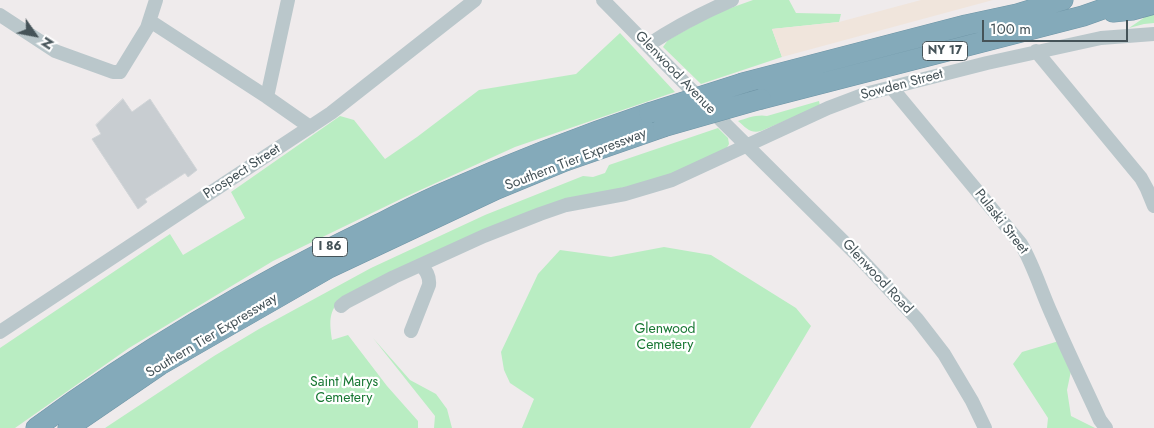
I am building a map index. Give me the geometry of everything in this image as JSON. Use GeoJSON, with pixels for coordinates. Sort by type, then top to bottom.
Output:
{"type":"FeatureCollection","features":[{"type":"Feature","properties":{"kind":"highway","name":"Southern Tier Expressway"},"geometry":{"type":"LineString","coordinates":[[36,428],[112,374],[191,324],[254,288],[323,251],[485,175],[587,134],[744,83],[966,25],[1017,14],[1063,0]]}},
{"type":"Feature","properties":{"kind":"highway","name":"Southern Tier Expressway"},"geometry":{"type":"LineString","coordinates":[[68,428],[160,365],[329,268],[497,189],[565,162],[663,127],[761,99],[1083,16],[1128,0]]}},
{"type":"Feature","properties":{"kind":"highway"},"geometry":{"type":"LineString","coordinates":[[1083,16],[1132,10],[1154,4]]}},
{"type":"Feature","properties":{"kind":"street"},"geometry":{"type":"LineString","coordinates":[[0,15],[55,51],[113,72],[120,72],[147,28],[156,0]]}},
{"type":"Feature","properties":{"kind":"street"},"geometry":{"type":"LineString","coordinates":[[268,97],[288,0]]}},
{"type":"Feature","properties":{"kind":"street","name":"Prospect Street"},"geometry":{"type":"LineString","coordinates":[[0,332],[331,113],[475,0]]}},
{"type":"Feature","properties":{"kind":"street","name":"Glenwood Avenue"},"geometry":{"type":"LineString","coordinates":[[603,0],[746,145]]}},
{"type":"Feature","properties":{"kind":"street"},"geometry":{"type":"LineString","coordinates":[[648,45],[670,30],[732,0]]}},
{"type":"Feature","properties":{"kind":"street"},"geometry":{"type":"LineString","coordinates":[[150,21],[268,97],[310,127]]}},
{"type":"Feature","properties":{"kind":"street","name":"Sowden Street"},"geometry":{"type":"LineString","coordinates":[[341,306],[394,277],[484,236],[566,206],[625,194],[672,180],[828,108],[865,94],[1036,51],[1101,38],[1154,34]]}},
{"type":"Feature","properties":{"kind":"street"},"geometry":{"type":"LineString","coordinates":[[1036,51],[1141,178],[1154,206]]}},
{"type":"Feature","properties":{"kind":"street","name":"Pulaski Street"},"geometry":{"type":"LineString","coordinates":[[892,87],[1021,244],[1031,262],[1051,314],[1100,420],[1106,428]]}},
{"type":"Feature","properties":{"kind":"street","name":"Glenwood Road"},"geometry":{"type":"LineString","coordinates":[[746,145],[855,253],[917,319],[944,354],[972,401],[985,428]]}},
{"type":"Feature","properties":{"kind":"street"},"geometry":{"type":"LineString","coordinates":[[411,331],[430,279],[428,273],[421,265]]}},
{"type":"Feature","properties":{"kind":"green space"},"geometry":{"type":"Polygon","coordinates":[[[753,0],[789,0],[796,13],[841,14],[839,22],[772,29],[782,57],[701,84],[663,47],[668,40],[714,14],[753,0]]]}},
{"type":"Feature","properties":{"kind":"green space"},"geometry":{"type":"Polygon","coordinates":[[[1154,13],[1154,23],[1129,28],[1148,15],[1154,13]]]}},
{"type":"Feature","properties":{"kind":"green space"},"geometry":{"type":"Polygon","coordinates":[[[620,33],[675,92],[515,147],[405,197],[273,261],[129,348],[15,428],[0,428],[0,348],[170,234],[183,255],[245,218],[231,192],[340,116],[354,120],[385,159],[479,90],[576,74],[620,33]]]}},
{"type":"Feature","properties":{"kind":"green space"},"geometry":{"type":"Polygon","coordinates":[[[819,101],[820,106],[757,132],[751,131],[738,121],[756,116],[767,116],[819,101]]]}},
{"type":"Feature","properties":{"kind":"green space","name":"Saint Marys Cemetery"},"geometry":{"type":"Polygon","coordinates":[[[718,128],[728,138],[729,144],[725,151],[661,179],[577,198],[339,301],[335,305],[331,314],[330,324],[332,340],[348,335],[387,386],[418,421],[418,428],[105,428],[214,356],[259,329],[371,268],[485,215],[583,176],[593,177],[605,173],[609,165],[718,128]]]}},
{"type":"Feature","properties":{"kind":"green space","name":"Glenwood Cemetery"},"geometry":{"type":"Polygon","coordinates":[[[664,247],[711,255],[796,308],[811,326],[750,428],[522,428],[534,399],[510,383],[504,370],[501,352],[538,274],[560,250],[611,257],[664,247]]]}},
{"type":"Feature","properties":{"kind":"green space"},"geometry":{"type":"Polygon","coordinates":[[[373,338],[410,380],[436,394],[447,409],[452,428],[434,428],[435,416],[373,338]]]}},
{"type":"Feature","properties":{"kind":"green space"},"geometry":{"type":"Polygon","coordinates":[[[1059,341],[1071,371],[1067,390],[1071,416],[1095,428],[1047,428],[1048,418],[1013,364],[1022,352],[1059,341]]]}},
{"type":"Feature","properties":{"kind":"sand"},"geometry":{"type":"Polygon","coordinates":[[[921,0],[993,0],[782,57],[772,29],[839,22],[921,0]]]}},
{"type":"Feature","properties":{"kind":"building"},"geometry":{"type":"Polygon","coordinates":[[[123,99],[132,112],[150,99],[197,170],[188,177],[185,173],[145,199],[147,202],[138,209],[92,139],[101,134],[96,125],[123,99]]]}}]}
